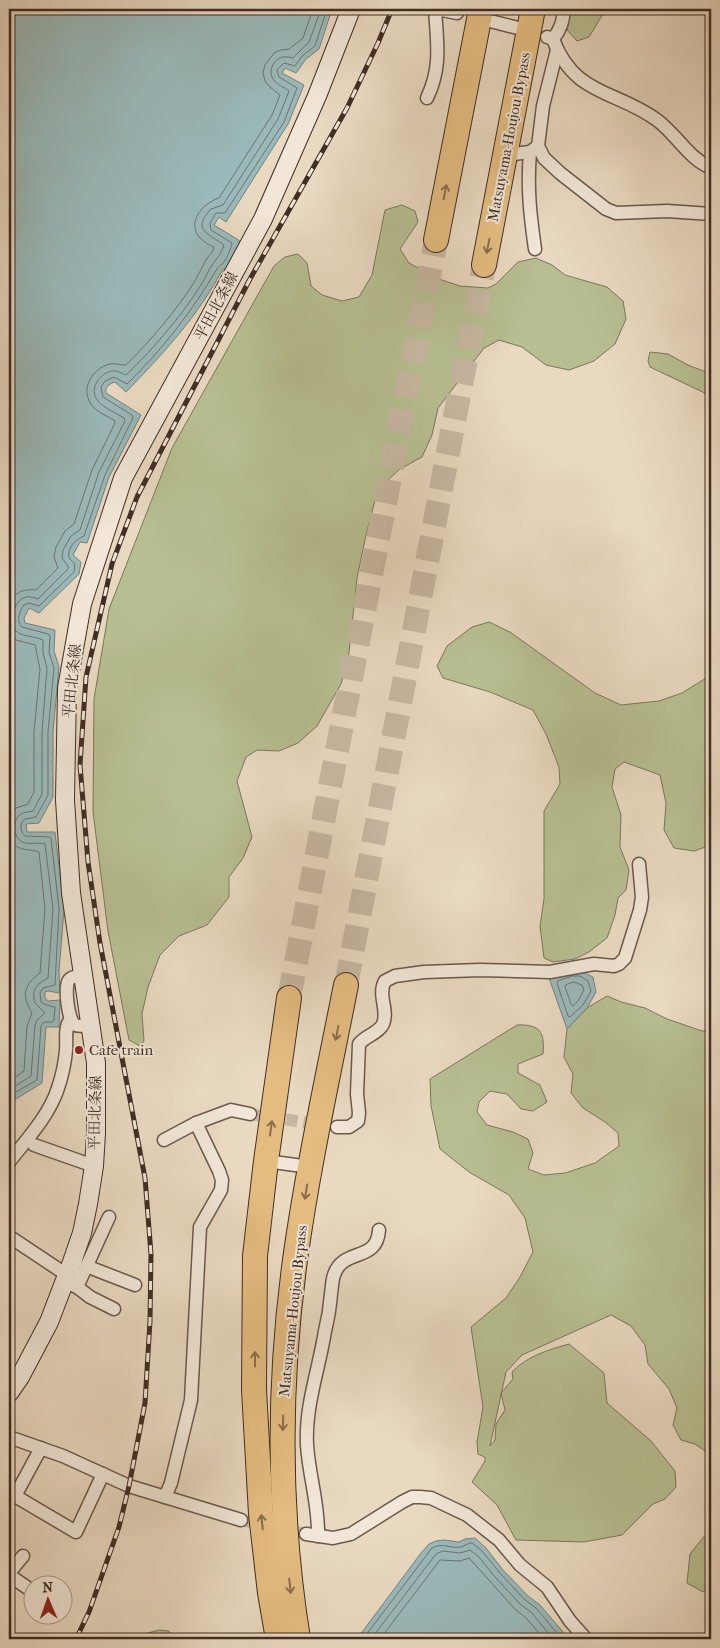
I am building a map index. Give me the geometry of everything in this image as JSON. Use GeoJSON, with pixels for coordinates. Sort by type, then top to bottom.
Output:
{"type":"FeatureCollection","features":[{"type":"Feature","properties":{"kind":"highway"},"geometry":{"type":"LineString","coordinates":[[436,240],[485,15]]}},
{"type":"Feature","properties":{"kind":"highway","name":"Matsuyama-Houjou Bypass"},"geometry":{"type":"LineString","coordinates":[[484,265],[505,154],[527,19]]}},
{"type":"Feature","properties":{"kind":"highway","name":"Matsuyama-Houjou Bypass"},"geometry":{"type":"LineString","coordinates":[[298,1639],[290,1590],[284,1523],[282,1448],[285,1354],[295,1260],[310,1167],[346,985]]}},
{"type":"Feature","properties":{"kind":"highway","name":"Matsuyama-Houjou Bypass"},"geometry":{"type":"LineString","coordinates":[[278,1639],[270,1593],[262,1514],[254,1390],[255,1256],[266,1161],[289,998]]}},
{"type":"Feature","properties":{"kind":"main road","name":"平田北条線"},"geometry":{"type":"LineString","coordinates":[[9,1393],[20,1377],[69,1281],[82,1233],[94,1166],[96,1063],[71,893],[65,800],[68,688],[82,604],[123,478],[263,219],[317,96],[352,9]]}},
{"type":"Feature","properties":{"kind":"street"},"geometry":{"type":"LineString","coordinates":[[427,98],[434,84],[437,69],[436,9],[457,13]]}},
{"type":"Feature","properties":{"kind":"street"},"geometry":{"type":"LineString","coordinates":[[535,249],[528,194],[528,176],[544,106],[552,42],[560,31],[564,9]]}},
{"type":"Feature","properties":{"kind":"street"},"geometry":{"type":"LineString","coordinates":[[485,15],[527,19]]}},
{"type":"Feature","properties":{"kind":"street"},"geometry":{"type":"LineString","coordinates":[[552,42],[565,63],[589,86],[657,120],[700,163],[711,168]]}},
{"type":"Feature","properties":{"kind":"street"},"geometry":{"type":"LineString","coordinates":[[505,154],[534,149]]}},
{"type":"Feature","properties":{"kind":"street"},"geometry":{"type":"LineString","coordinates":[[534,149],[560,173],[606,208],[616,213],[667,211],[711,214]]}},
{"type":"Feature","properties":{"kind":"street"},"geometry":{"type":"LineString","coordinates":[[337,1127],[349,1127],[358,1121],[359,1112],[356,1094],[359,1044],[383,1025],[384,1014],[381,992],[385,981],[396,976],[424,972],[480,970],[550,972],[594,964],[614,966],[619,964],[625,958],[640,910],[642,897],[639,864]]}},
{"type":"Feature","properties":{"kind":"street"},"geometry":{"type":"LineString","coordinates":[[9,1162],[28,1139],[50,1106],[57,1090],[66,1051],[67,1025],[70,1020],[68,981],[71,978],[84,975]]}},
{"type":"Feature","properties":{"kind":"street"},"geometry":{"type":"LineString","coordinates":[[70,1020],[79,1026],[91,1024]]}},
{"type":"Feature","properties":{"kind":"street"},"geometry":{"type":"LineString","coordinates":[[164,1140],[196,1123],[230,1110],[250,1114]]}},
{"type":"Feature","properties":{"kind":"street"},"geometry":{"type":"LineString","coordinates":[[165,1497],[171,1483],[191,1400],[200,1227],[221,1190],[222,1180],[196,1123]]}},
{"type":"Feature","properties":{"kind":"street"},"geometry":{"type":"LineString","coordinates":[[34,1145],[94,1166]]}},
{"type":"Feature","properties":{"kind":"street"},"geometry":{"type":"LineString","coordinates":[[266,1161],[310,1167]]}},
{"type":"Feature","properties":{"kind":"street"},"geometry":{"type":"LineString","coordinates":[[69,1281],[86,1266],[109,1217]]}},
{"type":"Feature","properties":{"kind":"street"},"geometry":{"type":"LineString","coordinates":[[379,1230],[377,1243],[372,1249],[342,1262],[334,1274],[325,1334],[307,1426],[310,1470],[318,1516],[312,1535],[333,1538],[351,1534],[412,1497],[431,1498],[468,1516],[499,1540],[520,1565],[547,1587],[586,1639]]}},
{"type":"Feature","properties":{"kind":"street"},"geometry":{"type":"LineString","coordinates":[[13,1239],[90,1296],[114,1310]]}},
{"type":"Feature","properties":{"kind":"street"},"geometry":{"type":"LineString","coordinates":[[86,1266],[135,1285]]}},
{"type":"Feature","properties":{"kind":"street"},"geometry":{"type":"LineString","coordinates":[[9,1437],[63,1456],[129,1486],[242,1520]]}},
{"type":"Feature","properties":{"kind":"street"},"geometry":{"type":"LineString","coordinates":[[41,1448],[15,1496],[76,1532],[103,1474]]}},
{"type":"Feature","properties":{"kind":"street"},"geometry":{"type":"LineString","coordinates":[[22,1584],[9,1574],[24,1556]]}},
{"type":"Feature","properties":{"kind":"green space"},"geometry":{"type":"Polygon","coordinates":[[[571,9],[606,9],[589,37],[577,41],[567,30],[571,9]]]}},
{"type":"Feature","properties":{"kind":"green space"},"geometry":{"type":"Polygon","coordinates":[[[402,205],[415,211],[418,222],[400,249],[409,263],[439,279],[460,286],[488,288],[496,284],[518,262],[536,258],[552,265],[565,275],[607,287],[623,301],[626,319],[615,344],[594,361],[569,370],[546,365],[522,347],[499,340],[484,348],[438,408],[432,435],[422,457],[400,469],[378,489],[357,578],[348,661],[341,684],[317,726],[298,743],[279,751],[257,750],[246,757],[237,781],[252,837],[243,858],[229,877],[229,897],[207,925],[179,936],[160,955],[148,987],[142,1014],[144,1041],[140,1046],[129,1040],[108,931],[93,812],[94,699],[109,609],[172,448],[274,266],[285,257],[298,254],[307,263],[311,286],[322,295],[342,301],[359,297],[372,275],[385,210],[402,205]]]}},
{"type":"Feature","properties":{"kind":"green space"},"geometry":{"type":"Polygon","coordinates":[[[650,352],[668,354],[688,365],[711,374],[711,396],[650,367],[648,361],[650,352]]]}},
{"type":"Feature","properties":{"kind":"green space"},"geometry":{"type":"Polygon","coordinates":[[[489,622],[510,632],[595,693],[621,705],[659,701],[682,693],[711,675],[711,845],[694,851],[674,848],[664,830],[666,803],[660,775],[624,762],[615,769],[612,787],[621,815],[620,847],[629,870],[626,890],[618,898],[615,915],[607,938],[589,952],[575,959],[553,962],[544,958],[540,926],[544,899],[544,811],[560,784],[559,767],[546,734],[533,710],[490,692],[443,678],[437,666],[447,646],[472,627],[489,622]]]}},
{"type":"Feature","properties":{"kind":"green space"},"geometry":{"type":"Polygon","coordinates":[[[607,996],[621,1002],[645,1008],[667,1019],[702,1031],[711,1031],[711,1455],[695,1444],[681,1440],[673,1425],[677,1408],[669,1389],[648,1364],[645,1345],[631,1326],[611,1315],[522,1355],[506,1372],[502,1392],[513,1379],[512,1372],[518,1366],[546,1351],[569,1344],[604,1373],[607,1403],[651,1441],[675,1471],[676,1487],[665,1499],[653,1504],[622,1535],[584,1542],[516,1540],[497,1505],[472,1482],[485,1461],[485,1457],[478,1454],[477,1442],[483,1407],[471,1327],[506,1298],[533,1252],[525,1218],[509,1195],[469,1172],[440,1149],[431,1106],[430,1079],[517,1025],[536,1028],[542,1035],[543,1054],[518,1064],[518,1073],[540,1085],[547,1102],[533,1111],[521,1109],[507,1094],[490,1091],[479,1102],[477,1112],[487,1125],[513,1132],[528,1139],[533,1153],[528,1169],[544,1175],[565,1173],[595,1163],[619,1146],[618,1133],[583,1108],[571,1093],[573,1074],[564,1057],[567,1029],[587,1008],[607,996]],[[501,1394],[490,1446],[495,1440],[496,1424],[505,1410],[501,1394]]]}},
{"type":"Feature","properties":{"kind":"green space"},"geometry":{"type":"Polygon","coordinates":[[[711,1528],[711,1587],[703,1592],[687,1583],[690,1554],[711,1528]]]}},
{"type":"Feature","properties":{"kind":"green space"},"geometry":{"type":"Polygon","coordinates":[[[159,1630],[168,1631],[180,1639],[137,1639],[148,1633],[159,1630]]]}},
{"type":"Feature","properties":{"kind":"water"},"geometry":{"type":"Polygon","coordinates":[[[9,9],[332,9],[319,49],[306,59],[296,73],[285,68],[282,73],[304,85],[288,124],[226,222],[219,217],[214,225],[240,241],[226,269],[223,269],[202,303],[179,334],[126,392],[115,382],[107,387],[106,393],[141,415],[109,477],[87,543],[80,542],[73,555],[81,562],[79,574],[39,613],[29,608],[24,618],[25,623],[55,630],[54,651],[59,667],[53,732],[53,797],[39,823],[26,824],[27,832],[55,832],[64,909],[59,971],[60,993],[45,992],[45,998],[48,1001],[60,1000],[59,1027],[46,1027],[42,1083],[11,1102],[9,1100],[9,9]]]}},
{"type":"Feature","properties":{"kind":"water"},"geometry":{"type":"Polygon","coordinates":[[[581,971],[593,977],[596,992],[587,1008],[567,1029],[549,978],[581,971]]]}},
{"type":"Feature","properties":{"kind":"water"},"geometry":{"type":"Polygon","coordinates":[[[475,1538],[528,1596],[540,1605],[569,1639],[357,1639],[429,1544],[436,1541],[459,1542],[475,1538]]]}},
{"type":"Feature","properties":{"kind":"tunnel"},"geometry":{"type":"LineString","coordinates":[[289,998],[436,240]]}},
{"type":"Feature","properties":{"kind":"tunnel"},"geometry":{"type":"LineString","coordinates":[[346,985],[484,265]]}},
{"type":"Feature","properties":{"kind":"tunnel"},"geometry":{"type":"LineString","coordinates":[[250,1114],[322,1125]]}},
{"type":"Feature","properties":{"kind":"tunnel"},"geometry":{"type":"LineString","coordinates":[[241,1520],[306,1534]]}},
{"type":"Feature","properties":{"kind":"railway"},"geometry":{"type":"LineString","coordinates":[[76,1639],[89,1612],[119,1527],[129,1486],[145,1403],[150,1321],[151,1254],[145,1178],[100,943],[88,862],[80,765],[86,677],[112,564],[137,497],[250,279],[347,108],[392,9]]}},
{"type":"Feature","properties":{"kind":"place","name":"Cafe train"},"geometry":{"type":"Point","coordinates":[79,1050]}}]}
